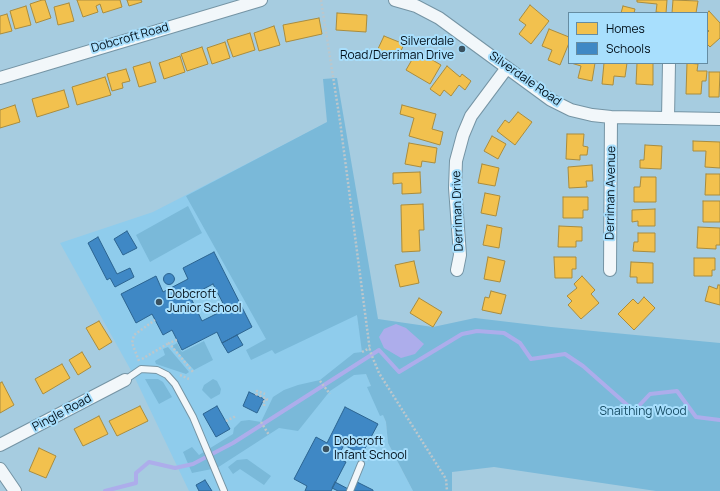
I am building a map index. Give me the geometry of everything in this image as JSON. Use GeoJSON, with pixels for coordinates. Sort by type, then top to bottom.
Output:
{"type":"FeatureCollection","features":[{"type":"Feature","properties":{"kind":"street","name":"Dobcroft Road"},"geometry":{"type":"LineString","coordinates":[[0,78],[261,0]]}},
{"type":"Feature","properties":{"kind":"street","name":"Silverdale Road"},"geometry":{"type":"LineString","coordinates":[[395,0],[416,3],[439,18],[551,100],[571,110],[592,115],[611,117],[720,118]]}},
{"type":"Feature","properties":{"kind":"street"},"geometry":{"type":"LineString","coordinates":[[668,118],[669,64]]}},
{"type":"Feature","properties":{"kind":"street","name":"Derriman Drive"},"geometry":{"type":"LineString","coordinates":[[457,270],[460,255],[455,188],[456,161],[471,116],[506,68]]}},
{"type":"Feature","properties":{"kind":"street","name":"Derriman Avenue"},"geometry":{"type":"LineString","coordinates":[[610,270],[611,117]]}},
{"type":"Feature","properties":{"kind":"street","name":"Pingle Road"},"geometry":{"type":"LineString","coordinates":[[0,445],[125,380]]}},
{"type":"Feature","properties":{"kind":"street"},"geometry":{"type":"LineString","coordinates":[[0,469],[15,491]]}},
{"type":"Feature","properties":{"kind":"lane"},"geometry":{"type":"LineString","coordinates":[[125,380],[141,369],[157,370],[167,375],[175,384],[193,417],[224,491]]}},
{"type":"Feature","properties":{"kind":"lane"},"geometry":{"type":"LineString","coordinates":[[350,491],[361,464]]}},
{"type":"Feature","properties":{"kind":"path"},"geometry":{"type":"LineString","coordinates":[[321,0],[340,120],[370,350],[379,373],[446,479],[447,491]]}},
{"type":"Feature","properties":{"kind":"path"},"geometry":{"type":"LineString","coordinates":[[141,369],[132,343],[134,335],[155,320]]}},
{"type":"Feature","properties":{"kind":"path"},"geometry":{"type":"LineString","coordinates":[[139,361],[169,343],[177,340]]}},
{"type":"Feature","properties":{"kind":"path"},"geometry":{"type":"LineString","coordinates":[[169,343],[193,372]]}},
{"type":"Feature","properties":{"kind":"path"},"geometry":{"type":"LineString","coordinates":[[362,352],[370,350]]}},
{"type":"Feature","properties":{"kind":"path"},"geometry":{"type":"LineString","coordinates":[[320,380],[330,394]]}},
{"type":"Feature","properties":{"kind":"path"},"geometry":{"type":"LineString","coordinates":[[264,406],[264,401],[267,399],[256,394],[257,391],[265,394]]}},
{"type":"Feature","properties":{"kind":"path"},"geometry":{"type":"LineString","coordinates":[[226,422],[236,416]]}},
{"type":"Feature","properties":{"kind":"path"},"geometry":{"type":"LineString","coordinates":[[261,422],[269,436]]}},
{"type":"Feature","properties":{"kind":"shaded area"},"geometry":{"type":"Polygon","coordinates":[[[328,122],[366,374],[386,422],[388,443],[413,491],[189,491],[133,374],[60,243],[153,212],[328,122]]]}},
{"type":"Feature","properties":{"kind":"shaded area"},"geometry":{"type":"Polygon","coordinates":[[[396,324],[406,328],[424,344],[415,354],[401,358],[384,348],[379,337],[384,329],[396,324]]]}},
{"type":"Feature","properties":{"kind":"green space","name":"Snaithing Wood"},"geometry":{"type":"Polygon","coordinates":[[[337,78],[378,319],[433,327],[475,318],[551,327],[720,343],[720,491],[656,491],[494,467],[452,472],[452,491],[413,491],[388,443],[386,422],[383,415],[380,416],[367,387],[371,386],[366,374],[354,375],[330,391],[298,431],[279,428],[217,468],[192,473],[183,452],[192,447],[199,455],[233,434],[234,428],[241,421],[249,420],[261,422],[273,397],[284,390],[320,380],[354,353],[362,352],[357,315],[275,354],[272,350],[251,360],[246,350],[266,339],[186,196],[327,122],[323,79],[337,78]]]}},
{"type":"Feature","properties":{"kind":"green space"},"geometry":{"type":"Polygon","coordinates":[[[188,206],[202,233],[150,262],[136,235],[188,206]]]}},
{"type":"Feature","properties":{"kind":"green space"},"geometry":{"type":"Polygon","coordinates":[[[204,341],[213,360],[194,370],[172,346],[177,343],[182,352],[204,341]]]}},
{"type":"Feature","properties":{"kind":"green space"},"geometry":{"type":"Polygon","coordinates":[[[168,347],[189,372],[186,374],[156,364],[155,361],[165,355],[163,349],[168,347]]]}},
{"type":"Feature","properties":{"kind":"green space"},"geometry":{"type":"Polygon","coordinates":[[[145,379],[158,379],[163,382],[172,397],[159,404],[145,379]]]}},
{"type":"Feature","properties":{"kind":"green space"},"geometry":{"type":"Polygon","coordinates":[[[213,379],[217,381],[221,389],[220,394],[211,399],[202,390],[204,385],[213,379]]]}},
{"type":"Feature","properties":{"kind":"green space"},"geometry":{"type":"Polygon","coordinates":[[[247,459],[271,476],[264,485],[240,469],[233,474],[228,467],[237,460],[247,459]]]}},
{"type":"Feature","properties":{"kind":"building: Homes"},"geometry":{"type":"Polygon","coordinates":[[[45,0],[51,18],[36,23],[30,4],[45,0]]]}},
{"type":"Feature","properties":{"kind":"building: Homes"},"geometry":{"type":"Polygon","coordinates":[[[77,0],[120,0],[122,7],[103,13],[100,4],[96,6],[98,12],[83,17],[77,0]]]}},
{"type":"Feature","properties":{"kind":"building: Homes"},"geometry":{"type":"Polygon","coordinates":[[[127,0],[141,0],[142,2],[129,6],[127,0]]]}},
{"type":"Feature","properties":{"kind":"building: Homes"},"geometry":{"type":"Polygon","coordinates":[[[637,0],[667,0],[666,12],[656,12],[657,4],[637,2],[637,0]]]}},
{"type":"Feature","properties":{"kind":"building: Homes"},"geometry":{"type":"Polygon","coordinates":[[[673,0],[698,1],[696,12],[672,12],[673,0]]]}},
{"type":"Feature","properties":{"kind":"building: Homes"},"geometry":{"type":"Polygon","coordinates":[[[69,3],[74,21],[58,25],[54,7],[69,3]]]}},
{"type":"Feature","properties":{"kind":"building: Homes"},"geometry":{"type":"Polygon","coordinates":[[[530,5],[549,21],[531,44],[519,34],[526,25],[519,20],[530,5]]]}},
{"type":"Feature","properties":{"kind":"building: Homes"},"geometry":{"type":"Polygon","coordinates":[[[26,6],[31,25],[15,29],[10,11],[26,6]]]}},
{"type":"Feature","properties":{"kind":"building: Homes"},"geometry":{"type":"Polygon","coordinates":[[[623,6],[635,9],[634,12],[621,12],[623,6]]]}},
{"type":"Feature","properties":{"kind":"building: Homes"},"geometry":{"type":"Polygon","coordinates":[[[709,11],[720,23],[720,38],[710,47],[708,45],[709,11]]]}},
{"type":"Feature","properties":{"kind":"building: Homes"},"geometry":{"type":"Polygon","coordinates":[[[337,13],[367,15],[366,32],[336,30],[337,13]]]}},
{"type":"Feature","properties":{"kind":"building: Homes"},"geometry":{"type":"Polygon","coordinates":[[[7,14],[12,31],[0,34],[0,16],[7,14]]]}},
{"type":"Feature","properties":{"kind":"building: Homes"},"geometry":{"type":"Polygon","coordinates":[[[319,18],[322,34],[286,42],[283,25],[319,18]]]}},
{"type":"Feature","properties":{"kind":"building: Homes"},"geometry":{"type":"Polygon","coordinates":[[[274,26],[280,45],[259,51],[254,33],[274,26]]]}},
{"type":"Feature","properties":{"kind":"building: Homes"},"geometry":{"type":"Polygon","coordinates":[[[549,29],[568,37],[568,45],[560,65],[548,60],[552,50],[542,46],[549,29]]]}},
{"type":"Feature","properties":{"kind":"building: Homes"},"geometry":{"type":"Polygon","coordinates":[[[250,33],[255,50],[233,57],[227,40],[250,33]]]}},
{"type":"Feature","properties":{"kind":"building: Homes"},"geometry":{"type":"Polygon","coordinates":[[[384,36],[404,44],[397,60],[377,51],[384,36]]]}},
{"type":"Feature","properties":{"kind":"building: Homes"},"geometry":{"type":"Polygon","coordinates":[[[225,42],[230,58],[212,64],[207,48],[225,42]]]}},
{"type":"Feature","properties":{"kind":"building: Homes"},"geometry":{"type":"Polygon","coordinates":[[[202,47],[208,64],[187,71],[181,54],[202,47]]]}},
{"type":"Feature","properties":{"kind":"building: Homes"},"geometry":{"type":"Polygon","coordinates":[[[417,51],[441,65],[430,84],[406,70],[417,51]]]}},
{"type":"Feature","properties":{"kind":"building: Homes"},"geometry":{"type":"Polygon","coordinates":[[[180,56],[185,72],[164,79],[159,63],[180,56]]]}},
{"type":"Feature","properties":{"kind":"building: Homes"},"geometry":{"type":"Polygon","coordinates":[[[150,62],[156,82],[139,87],[133,67],[150,62]]]}},
{"type":"Feature","properties":{"kind":"building: Homes"},"geometry":{"type":"Polygon","coordinates":[[[574,64],[595,64],[592,81],[578,78],[581,66],[574,64]]]}},
{"type":"Feature","properties":{"kind":"building: Homes"},"geometry":{"type":"Polygon","coordinates":[[[604,64],[627,64],[625,77],[614,76],[613,85],[602,84],[604,64]]]}},
{"type":"Feature","properties":{"kind":"building: Homes"},"geometry":{"type":"Polygon","coordinates":[[[637,64],[653,64],[653,85],[636,84],[637,64]]]}},
{"type":"Feature","properties":{"kind":"building: Homes"},"geometry":{"type":"Polygon","coordinates":[[[687,64],[698,64],[697,71],[707,71],[706,81],[702,81],[701,94],[686,94],[687,64]]]}},
{"type":"Feature","properties":{"kind":"building: Homes"},"geometry":{"type":"Polygon","coordinates":[[[447,66],[460,77],[462,74],[471,81],[465,90],[459,85],[451,96],[444,90],[440,96],[430,89],[447,66]]]}},
{"type":"Feature","properties":{"kind":"building: Homes"},"geometry":{"type":"Polygon","coordinates":[[[126,69],[130,81],[122,83],[123,88],[112,91],[107,74],[126,69]]]}},
{"type":"Feature","properties":{"kind":"building: Homes"},"geometry":{"type":"Polygon","coordinates":[[[709,72],[720,72],[719,97],[709,97],[709,72]]]}},
{"type":"Feature","properties":{"kind":"building: Homes"},"geometry":{"type":"Polygon","coordinates":[[[105,77],[111,95],[77,105],[72,87],[105,77]]]}},
{"type":"Feature","properties":{"kind":"building: Homes"},"geometry":{"type":"Polygon","coordinates":[[[64,90],[69,107],[37,117],[32,99],[64,90]]]}},
{"type":"Feature","properties":{"kind":"building: Homes"},"geometry":{"type":"Polygon","coordinates":[[[15,105],[20,122],[0,128],[0,110],[15,105]]]}},
{"type":"Feature","properties":{"kind":"building: Homes"},"geometry":{"type":"Polygon","coordinates":[[[402,105],[436,114],[432,129],[443,132],[440,145],[409,136],[414,118],[400,114],[402,105]]]}},
{"type":"Feature","properties":{"kind":"building: Homes"},"geometry":{"type":"Polygon","coordinates":[[[518,112],[532,122],[515,145],[497,131],[505,120],[509,123],[518,112]]]}},
{"type":"Feature","properties":{"kind":"building: Homes"},"geometry":{"type":"Polygon","coordinates":[[[567,134],[584,134],[583,146],[588,147],[587,155],[580,155],[580,160],[566,159],[567,134]]]}},
{"type":"Feature","properties":{"kind":"building: Homes"},"geometry":{"type":"Polygon","coordinates":[[[492,136],[506,144],[498,159],[484,151],[492,136]]]}},
{"type":"Feature","properties":{"kind":"building: Homes"},"geometry":{"type":"Polygon","coordinates":[[[693,141],[720,142],[720,168],[705,167],[706,151],[693,151],[693,141]]]}},
{"type":"Feature","properties":{"kind":"building: Homes"},"geometry":{"type":"Polygon","coordinates":[[[409,143],[437,148],[435,163],[422,161],[421,167],[405,164],[409,143]]]}},
{"type":"Feature","properties":{"kind":"building: Homes"},"geometry":{"type":"Polygon","coordinates":[[[645,145],[662,146],[661,169],[640,168],[640,160],[644,160],[645,145]]]}},
{"type":"Feature","properties":{"kind":"building: Homes"},"geometry":{"type":"Polygon","coordinates":[[[482,164],[499,168],[495,186],[478,183],[482,164]]]}},
{"type":"Feature","properties":{"kind":"building: Homes"},"geometry":{"type":"Polygon","coordinates":[[[592,165],[593,181],[586,181],[587,187],[569,188],[568,167],[592,165]]]}},
{"type":"Feature","properties":{"kind":"building: Homes"},"geometry":{"type":"Polygon","coordinates":[[[420,172],[421,193],[402,194],[402,183],[393,184],[393,173],[420,172]]]}},
{"type":"Feature","properties":{"kind":"building: Homes"},"geometry":{"type":"Polygon","coordinates":[[[706,174],[720,174],[720,195],[705,195],[706,174]]]}},
{"type":"Feature","properties":{"kind":"building: Homes"},"geometry":{"type":"Polygon","coordinates":[[[641,177],[656,177],[656,202],[634,202],[634,187],[640,187],[641,177]]]}},
{"type":"Feature","properties":{"kind":"building: Homes"},"geometry":{"type":"Polygon","coordinates":[[[485,193],[500,196],[496,216],[481,213],[485,193]]]}},
{"type":"Feature","properties":{"kind":"building: Homes"},"geometry":{"type":"Polygon","coordinates":[[[563,197],[588,197],[588,210],[583,210],[583,218],[563,218],[563,197]]]}},
{"type":"Feature","properties":{"kind":"building: Homes"},"geometry":{"type":"Polygon","coordinates":[[[703,201],[720,201],[720,222],[703,222],[703,201]]]}},
{"type":"Feature","properties":{"kind":"building: Homes"},"geometry":{"type":"Polygon","coordinates":[[[423,204],[424,230],[419,230],[420,251],[402,252],[401,205],[423,204]]]}},
{"type":"Feature","properties":{"kind":"building: Homes"},"geometry":{"type":"Polygon","coordinates":[[[655,209],[655,226],[638,226],[638,221],[632,222],[632,210],[655,209]]]}},
{"type":"Feature","properties":{"kind":"building: Homes"},"geometry":{"type":"Polygon","coordinates":[[[487,225],[502,228],[499,248],[483,245],[487,225]]]}},
{"type":"Feature","properties":{"kind":"building: Homes"},"geometry":{"type":"Polygon","coordinates":[[[559,226],[582,227],[582,241],[576,241],[576,247],[558,247],[559,226]]]}},
{"type":"Feature","properties":{"kind":"building: Homes"},"geometry":{"type":"Polygon","coordinates":[[[698,227],[720,228],[720,245],[716,245],[716,249],[697,248],[698,227]]]}},
{"type":"Feature","properties":{"kind":"building: Homes"},"geometry":{"type":"Polygon","coordinates":[[[638,233],[655,233],[655,252],[633,251],[634,242],[638,242],[638,233]]]}},
{"type":"Feature","properties":{"kind":"building: Homes"},"geometry":{"type":"Polygon","coordinates":[[[488,257],[505,261],[500,282],[484,279],[488,257]]]}},
{"type":"Feature","properties":{"kind":"building: Homes"},"geometry":{"type":"Polygon","coordinates":[[[554,257],[576,257],[576,269],[572,269],[572,278],[555,278],[554,257]]]}},
{"type":"Feature","properties":{"kind":"building: Homes"},"geometry":{"type":"Polygon","coordinates":[[[694,258],[715,258],[715,270],[712,270],[712,276],[694,276],[694,258]]]}},
{"type":"Feature","properties":{"kind":"building: Homes"},"geometry":{"type":"Polygon","coordinates":[[[414,261],[419,283],[400,287],[395,265],[414,261]]]}},
{"type":"Feature","properties":{"kind":"building: Homes"},"geometry":{"type":"Polygon","coordinates":[[[631,262],[653,263],[653,283],[637,283],[637,277],[630,277],[631,262]]]}},
{"type":"Feature","properties":{"kind":"building: Homes"},"geometry":{"type":"Polygon","coordinates":[[[582,276],[595,290],[591,294],[599,303],[581,319],[568,305],[572,301],[567,296],[577,288],[574,284],[582,276]]]}},
{"type":"Feature","properties":{"kind":"building: Homes"},"geometry":{"type":"Polygon","coordinates":[[[718,285],[720,285],[720,305],[705,301],[709,286],[717,289],[718,285]]]}},
{"type":"Feature","properties":{"kind":"building: Homes"},"geometry":{"type":"Polygon","coordinates":[[[491,291],[506,295],[501,314],[482,310],[485,297],[489,298],[491,291]]]}},
{"type":"Feature","properties":{"kind":"building: Homes"},"geometry":{"type":"Polygon","coordinates":[[[644,297],[655,308],[634,330],[618,314],[633,299],[638,304],[644,297]]]}},
{"type":"Feature","properties":{"kind":"building: Homes"},"geometry":{"type":"Polygon","coordinates":[[[419,298],[442,312],[433,327],[410,313],[419,298]]]}},
{"type":"Feature","properties":{"kind":"building: Homes"},"geometry":{"type":"Polygon","coordinates":[[[99,321],[112,342],[99,350],[86,328],[99,321]]]}},
{"type":"Feature","properties":{"kind":"building: Homes"},"geometry":{"type":"Polygon","coordinates":[[[82,352],[91,367],[78,375],[69,360],[82,352]]]}},
{"type":"Feature","properties":{"kind":"building: Homes"},"geometry":{"type":"Polygon","coordinates":[[[62,364],[70,378],[43,394],[35,379],[62,364]]]}},
{"type":"Feature","properties":{"kind":"building: Homes"},"geometry":{"type":"Polygon","coordinates":[[[2,382],[14,405],[0,413],[0,383],[2,382]]]}},
{"type":"Feature","properties":{"kind":"building: Homes"},"geometry":{"type":"Polygon","coordinates":[[[140,406],[148,421],[117,436],[109,421],[140,406]]]}},
{"type":"Feature","properties":{"kind":"building: Homes"},"geometry":{"type":"Polygon","coordinates":[[[99,416],[108,434],[83,446],[74,429],[99,416]]]}},
{"type":"Feature","properties":{"kind":"building: Homes"},"geometry":{"type":"Polygon","coordinates":[[[39,448],[56,456],[46,478],[29,471],[39,448]]]}},
{"type":"Feature","properties":{"kind":"building: Schools"},"geometry":{"type":"Polygon","coordinates":[[[127,231],[137,248],[123,255],[114,239],[127,231]]]}},
{"type":"Feature","properties":{"kind":"building: Schools"},"geometry":{"type":"Polygon","coordinates":[[[98,237],[117,274],[130,268],[134,277],[115,287],[110,278],[107,280],[88,243],[98,237]]]}},
{"type":"Feature","properties":{"kind":"building: Schools","name":"Dobcroft Junior School"},"geometry":{"type":"Polygon","coordinates":[[[214,252],[252,327],[222,343],[217,332],[182,350],[172,330],[163,335],[152,314],[136,323],[121,294],[156,276],[163,292],[188,279],[183,268],[214,252]],[[213,284],[190,296],[202,321],[226,309],[213,284]]]}},
{"type":"Feature","properties":{"kind":"building: Schools"},"geometry":{"type":"Polygon","coordinates":[[[169,273],[173,275],[175,279],[173,283],[169,285],[165,283],[163,279],[165,275],[169,273]]]}},
{"type":"Feature","properties":{"kind":"building: Schools"},"geometry":{"type":"Polygon","coordinates":[[[237,335],[243,345],[228,353],[222,343],[237,335]]]}},
{"type":"Feature","properties":{"kind":"building: Schools"},"geometry":{"type":"Polygon","coordinates":[[[249,392],[264,399],[257,413],[243,406],[249,392]]]}},
{"type":"Feature","properties":{"kind":"building: Schools"},"geometry":{"type":"Polygon","coordinates":[[[217,406],[230,429],[216,437],[203,414],[217,406]]]}},
{"type":"Feature","properties":{"kind":"building: Schools","name":"Dobcroft Infant School"},"geometry":{"type":"Polygon","coordinates":[[[345,407],[378,424],[362,454],[344,445],[337,458],[346,462],[331,491],[305,491],[307,486],[294,479],[316,437],[327,443],[345,407]]]}},
{"type":"Feature","properties":{"kind":"building: Schools"},"geometry":{"type":"Polygon","coordinates":[[[205,480],[212,491],[199,491],[196,485],[205,480]]]}},
{"type":"Feature","properties":{"kind":"building: Schools"},"geometry":{"type":"Polygon","coordinates":[[[335,482],[352,491],[338,491],[332,488],[335,482]]]}},
{"type":"Feature","properties":{"kind":"building: Schools"},"geometry":{"type":"Polygon","coordinates":[[[357,482],[373,490],[373,491],[353,491],[357,482]]]}},
{"type":"Feature","properties":{"kind":"waterway"},"geometry":{"type":"LineString","coordinates":[[105,491],[136,483],[136,473],[149,462],[175,468],[193,464],[233,443],[379,350],[399,372],[462,334],[477,331],[504,333],[520,343],[531,359],[565,354],[583,366],[634,411],[650,394],[677,391],[696,417],[720,420]]}},
{"type":"Feature","properties":{"kind":"place","name":"Silverdale Road/Derriman Drive"},"geometry":{"type":"Point","coordinates":[462,49]}},
{"type":"Feature","properties":{"kind":"place","name":"Dobcroft Junior School"},"geometry":{"type":"Point","coordinates":[159,302]}},
{"type":"Feature","properties":{"kind":"place","name":"Dobcroft Infant School"},"geometry":{"type":"Point","coordinates":[326,449]}}]}
